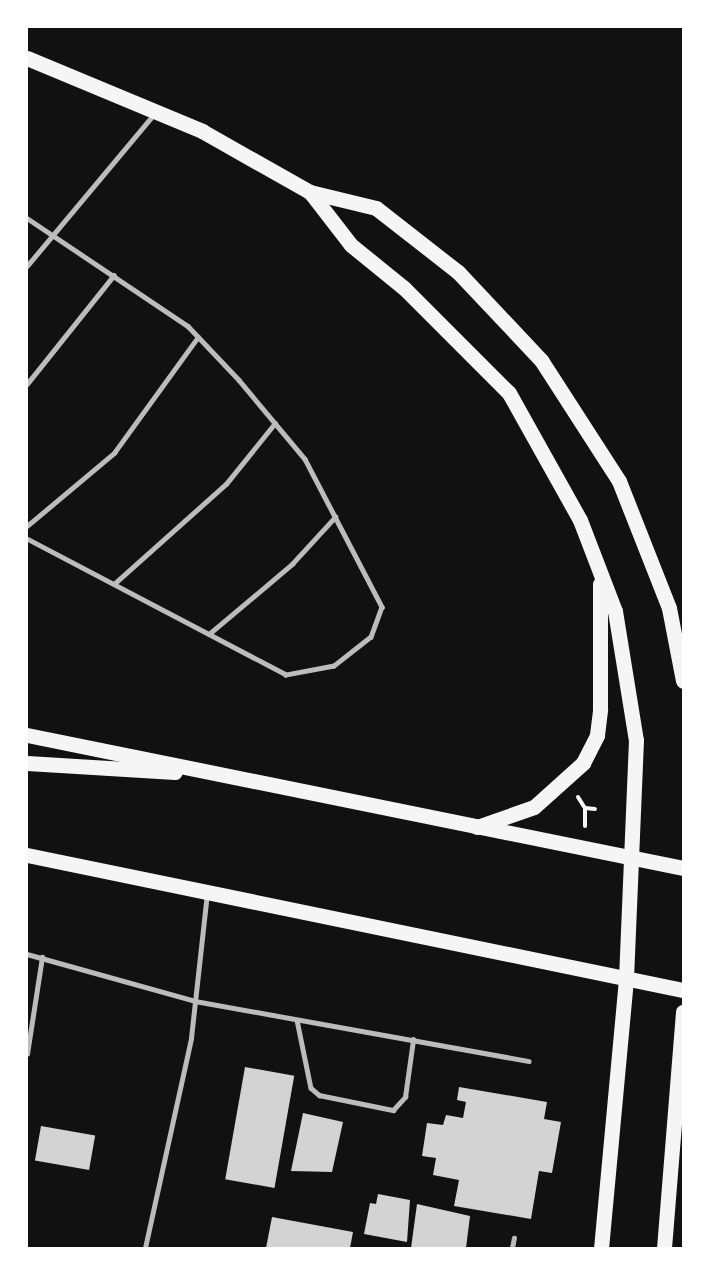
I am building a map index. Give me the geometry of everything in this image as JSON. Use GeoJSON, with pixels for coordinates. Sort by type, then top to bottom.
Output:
{"type":"FeatureCollection","features":[{"type":"Feature","properties":{"kind":"main road"},"geometry":{"type":"LineString","coordinates":[[27,58],[157,111],[310,192],[376,208],[458,272],[541,360],[589,429],[642,531],[669,608],[683,681]]}},
{"type":"Feature","properties":{"kind":"main road"},"geometry":{"type":"LineString","coordinates":[[310,192],[351,245],[404,288],[508,393],[580,520],[615,611],[636,740],[627,979],[601,1248]]}},
{"type":"Feature","properties":{"kind":"main road"},"geometry":{"type":"LineString","coordinates":[[475,828],[534,807],[560,788],[588,754],[600,709],[600,572]]}},
{"type":"Feature","properties":{"kind":"main road"},"geometry":{"type":"LineString","coordinates":[[27,735],[475,828],[683,868]]}},
{"type":"Feature","properties":{"kind":"main road"},"geometry":{"type":"LineString","coordinates":[[27,763],[115,772],[205,772]]}},
{"type":"Feature","properties":{"kind":"main road"},"geometry":{"type":"LineString","coordinates":[[27,855],[683,990]]}},
{"type":"Feature","properties":{"kind":"main road"},"geometry":{"type":"LineString","coordinates":[[664,1248],[683,1012]]}},
{"type":"Feature","properties":{"kind":"lane"},"geometry":{"type":"LineString","coordinates":[[27,266],[57,234],[157,111]]}},
{"type":"Feature","properties":{"kind":"lane"},"geometry":{"type":"LineString","coordinates":[[27,218],[57,234],[198,338],[305,459],[382,607],[371,637],[334,666],[286,675],[27,539]]}},
{"type":"Feature","properties":{"kind":"lane"},"geometry":{"type":"LineString","coordinates":[[27,384],[114,275]]}},
{"type":"Feature","properties":{"kind":"lane"},"geometry":{"type":"LineString","coordinates":[[27,526],[114,453],[198,338]]}},
{"type":"Feature","properties":{"kind":"lane"},"geometry":{"type":"LineString","coordinates":[[114,584],[226,484],[275,423]]}},
{"type":"Feature","properties":{"kind":"lane"},"geometry":{"type":"LineString","coordinates":[[210,634],[292,564],[335,517]]}},
{"type":"Feature","properties":{"kind":"lane"},"geometry":{"type":"LineString","coordinates":[[145,1248],[195,1001],[208,892]]}},
{"type":"Feature","properties":{"kind":"lane"},"geometry":{"type":"LineString","coordinates":[[27,954],[195,1001],[529,1061]]}},
{"type":"Feature","properties":{"kind":"lane"},"geometry":{"type":"LineString","coordinates":[[27,1054],[42,957]]}},
{"type":"Feature","properties":{"kind":"lane"},"geometry":{"type":"LineString","coordinates":[[297,1020],[312,1088],[319,1095],[393,1110],[405,1097],[413,1040]]}},
{"type":"Feature","properties":{"kind":"lane"},"geometry":{"type":"LineString","coordinates":[[512,1248],[514,1238]]}},
{"type":"Feature","properties":{"kind":"path"},"geometry":{"type":"LineString","coordinates":[[577,795],[585,808],[595,809]]}},
{"type":"Feature","properties":{"kind":"building"},"geometry":{"type":"Polygon","coordinates":[[[245,1067],[294,1076],[274,1188],[225,1179],[245,1067]]]}},
{"type":"Feature","properties":{"kind":"building"},"geometry":{"type":"Polygon","coordinates":[[[459,1087],[547,1102],[544,1119],[561,1122],[552,1173],[539,1171],[531,1219],[454,1206],[459,1180],[433,1175],[436,1158],[422,1156],[427,1123],[443,1125],[446,1115],[463,1118],[466,1102],[457,1100],[459,1087]]]}},
{"type":"Feature","properties":{"kind":"building"},"geometry":{"type":"Polygon","coordinates":[[[303,1113],[343,1122],[332,1172],[291,1171],[303,1113]]]}},
{"type":"Feature","properties":{"kind":"building"},"geometry":{"type":"Polygon","coordinates":[[[41,1126],[95,1136],[89,1170],[35,1160],[41,1126]]]}},
{"type":"Feature","properties":{"kind":"building"},"geometry":{"type":"Polygon","coordinates":[[[378,1194],[410,1200],[407,1242],[364,1234],[370,1203],[376,1204],[378,1194]]]}},
{"type":"Feature","properties":{"kind":"building"},"geometry":{"type":"Polygon","coordinates":[[[417,1204],[470,1216],[466,1248],[411,1248],[417,1204]]]}},
{"type":"Feature","properties":{"kind":"building"},"geometry":{"type":"Polygon","coordinates":[[[272,1217],[353,1232],[350,1248],[266,1248],[272,1217]]]}}]}
